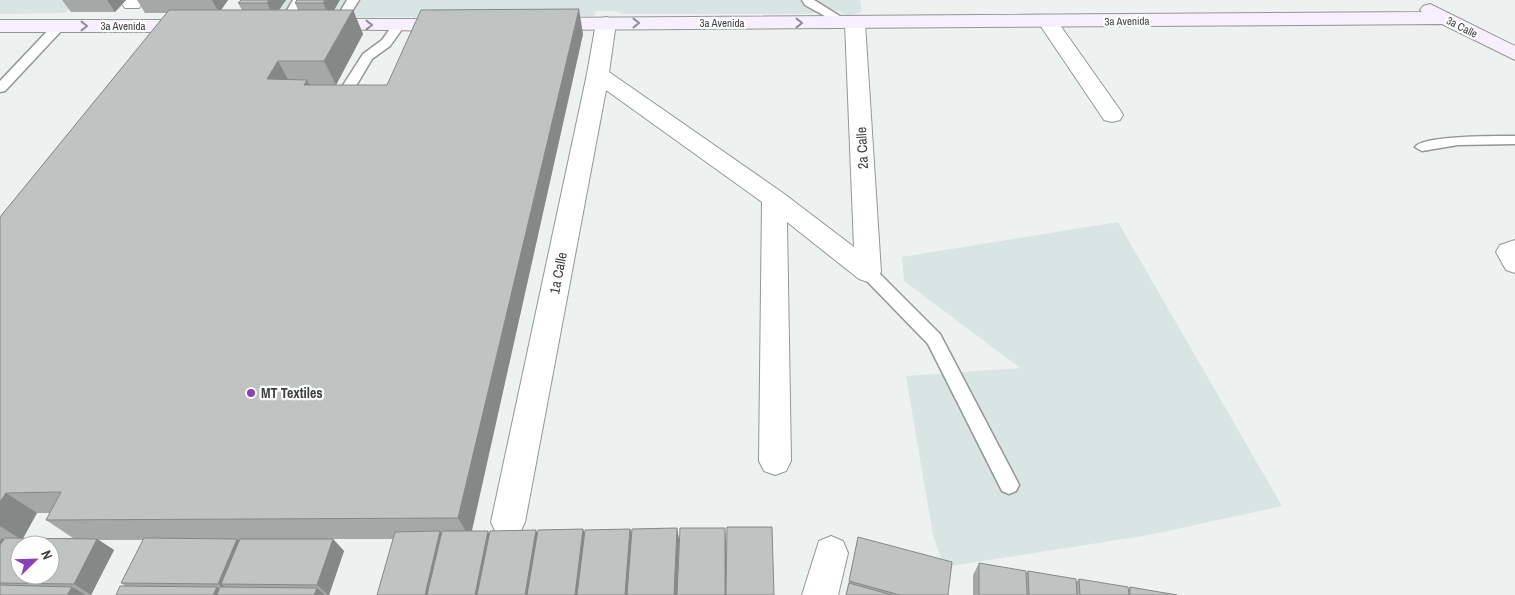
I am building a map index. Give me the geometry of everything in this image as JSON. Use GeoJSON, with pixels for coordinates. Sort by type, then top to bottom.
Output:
{"type":"FeatureCollection","features":[{"type":"Feature","properties":{"kind":"street","name":"3a Calle"},"geometry":{"type":"LineString","coordinates":[[1416,1],[1515,54]]}},
{"type":"Feature","properties":{"kind":"street","name":"3a Avenida"},"geometry":{"type":"LineString","coordinates":[[527,24],[1445,18]]}},
{"type":"Feature","properties":{"kind":"street"},"geometry":{"type":"LineString","coordinates":[[1048,22],[1112,115]]}},
{"type":"Feature","properties":{"kind":"street","name":"1a Calle"},"geometry":{"type":"LineString","coordinates":[[508,522],[598,74],[606,23]]}},
{"type":"Feature","properties":{"kind":"street","name":"2a Calle"},"geometry":{"type":"LineString","coordinates":[[850,23],[868,272]]}},
{"type":"Feature","properties":{"kind":"street"},"geometry":{"type":"LineString","coordinates":[[274,25],[468,24]]}},
{"type":"Feature","properties":{"kind":"street","name":"3a Avenida"},"geometry":{"type":"LineString","coordinates":[[0,26],[216,26]]}},
{"type":"Feature","properties":{"kind":"street"},"geometry":{"type":"LineString","coordinates":[[598,74],[774,199],[868,272]]}},
{"type":"Feature","properties":{"kind":"street"},"geometry":{"type":"LineString","coordinates":[[774,199],[775,461]]}},
{"type":"Feature","properties":{"kind":"street"},"geometry":{"type":"LineString","coordinates":[[1515,250],[1508,252],[1515,263]]}},
{"type":"Feature","properties":{"kind":"street"},"geometry":{"type":"LineString","coordinates":[[820,595],[830,553]]}},
{"type":"Feature","properties":{"kind":"lane"},"geometry":{"type":"LineString","coordinates":[[274,25],[299,0]]}},
{"type":"Feature","properties":{"kind":"lane"},"geometry":{"type":"LineString","coordinates":[[338,25],[353,0]]}},
{"type":"Feature","properties":{"kind":"lane"},"geometry":{"type":"LineString","coordinates":[[808,0],[809,3],[850,23]]}},
{"type":"Feature","properties":{"kind":"lane"},"geometry":{"type":"LineString","coordinates":[[319,97],[336,98],[345,94],[367,57],[386,43],[399,25]]}},
{"type":"Feature","properties":{"kind":"lane"},"geometry":{"type":"LineString","coordinates":[[0,88],[59,26]]}},
{"type":"Feature","properties":{"kind":"lane"},"geometry":{"type":"LineString","coordinates":[[1422,147],[1458,141],[1515,140]]}},
{"type":"Feature","properties":{"kind":"lane"},"geometry":{"type":"LineString","coordinates":[[868,272],[934,339],[1009,485]]}},
{"type":"Feature","properties":{"kind":"shaded area"},"geometry":{"type":"Polygon","coordinates":[[[0,0],[78,0],[65,13],[0,14],[0,0]]]}},
{"type":"Feature","properties":{"kind":"shaded area"},"geometry":{"type":"Polygon","coordinates":[[[258,0],[860,0],[862,11],[850,16],[835,10],[807,14],[623,14],[615,11],[596,11],[594,16],[246,18],[258,0]]]}},
{"type":"Feature","properties":{"kind":"shaded area"},"geometry":{"type":"Polygon","coordinates":[[[1118,222],[1282,506],[1149,535],[944,567],[933,535],[906,376],[1020,368],[904,281],[902,257],[1118,222]]]}},
{"type":"Feature","properties":{"kind":"building"},"geometry":{"type":"Polygon","coordinates":[[[241,0],[269,0],[267,3],[238,3],[241,0]]]}},
{"type":"Feature","properties":{"kind":"building"},"geometry":{"type":"Polygon","coordinates":[[[297,0],[325,0],[323,3],[295,3],[297,0]]]}},
{"type":"Feature","properties":{"kind":"building","name":"MT Textiles"},"geometry":{"type":"Polygon","coordinates":[[[579,9],[458,518],[46,520],[61,492],[6,493],[0,502],[0,217],[169,10],[353,10],[324,61],[278,61],[267,79],[307,80],[304,85],[387,85],[421,10],[579,9]]]}},
{"type":"Feature","properties":{"kind":"building"},"geometry":{"type":"Polygon","coordinates":[[[727,527],[772,527],[774,595],[726,595],[727,527]]]}},
{"type":"Feature","properties":{"kind":"building"},"geometry":{"type":"Polygon","coordinates":[[[677,528],[674,595],[627,595],[632,529],[677,528]]]}},
{"type":"Feature","properties":{"kind":"building"},"geometry":{"type":"Polygon","coordinates":[[[680,528],[725,528],[725,595],[677,595],[680,528]]]}},
{"type":"Feature","properties":{"kind":"building"},"geometry":{"type":"Polygon","coordinates":[[[583,529],[575,595],[527,595],[538,530],[583,529]]]}},
{"type":"Feature","properties":{"kind":"building"},"geometry":{"type":"Polygon","coordinates":[[[630,529],[625,595],[577,595],[585,530],[630,529]]]}},
{"type":"Feature","properties":{"kind":"building"},"geometry":{"type":"Polygon","coordinates":[[[536,530],[525,595],[477,595],[490,531],[536,530]]]}},
{"type":"Feature","properties":{"kind":"building"},"geometry":{"type":"Polygon","coordinates":[[[440,531],[425,595],[377,595],[395,532],[440,531]]]}},
{"type":"Feature","properties":{"kind":"building"},"geometry":{"type":"Polygon","coordinates":[[[442,531],[488,531],[475,595],[427,595],[442,531]]]}},
{"type":"Feature","properties":{"kind":"building"},"geometry":{"type":"Polygon","coordinates":[[[858,537],[952,562],[948,595],[900,595],[849,581],[858,537]]]}},
{"type":"Feature","properties":{"kind":"building"},"geometry":{"type":"Polygon","coordinates":[[[5,538],[10,538],[10,583],[0,583],[0,545],[5,538]]]}},
{"type":"Feature","properties":{"kind":"building"},"geometry":{"type":"Polygon","coordinates":[[[144,538],[237,539],[218,584],[121,583],[144,538]]]}},
{"type":"Feature","properties":{"kind":"building"},"geometry":{"type":"Polygon","coordinates":[[[60,539],[97,539],[74,584],[60,584],[60,539]]]}},
{"type":"Feature","properties":{"kind":"building"},"geometry":{"type":"Polygon","coordinates":[[[240,539],[333,539],[317,585],[221,584],[240,539]]]}},
{"type":"Feature","properties":{"kind":"building"},"geometry":{"type":"Polygon","coordinates":[[[979,563],[1026,571],[1027,595],[979,595],[979,563]]]}},
{"type":"Feature","properties":{"kind":"building"},"geometry":{"type":"Polygon","coordinates":[[[1028,571],[1076,579],[1077,595],[1029,595],[1028,571]]]}},
{"type":"Feature","properties":{"kind":"building"},"geometry":{"type":"Polygon","coordinates":[[[1079,579],[1128,587],[1129,595],[1080,595],[1079,579]]]}},
{"type":"Feature","properties":{"kind":"building"},"geometry":{"type":"Polygon","coordinates":[[[849,583],[892,595],[846,595],[849,583]]]}},
{"type":"Feature","properties":{"kind":"building"},"geometry":{"type":"Polygon","coordinates":[[[0,585],[72,587],[67,595],[0,595],[0,585]]]}},
{"type":"Feature","properties":{"kind":"building"},"geometry":{"type":"Polygon","coordinates":[[[120,586],[217,587],[213,595],[116,595],[120,586]]]}},
{"type":"Feature","properties":{"kind":"building"},"geometry":{"type":"Polygon","coordinates":[[[220,587],[317,588],[314,595],[217,595],[220,587]]]}},
{"type":"Feature","properties":{"kind":"building"},"geometry":{"type":"Polygon","coordinates":[[[1130,587],[1177,595],[1130,595],[1130,587]]]}},
{"type":"Feature","properties":{"kind":"place","name":"MT Textiles"},"geometry":{"type":"Point","coordinates":[251,393]}}]}
